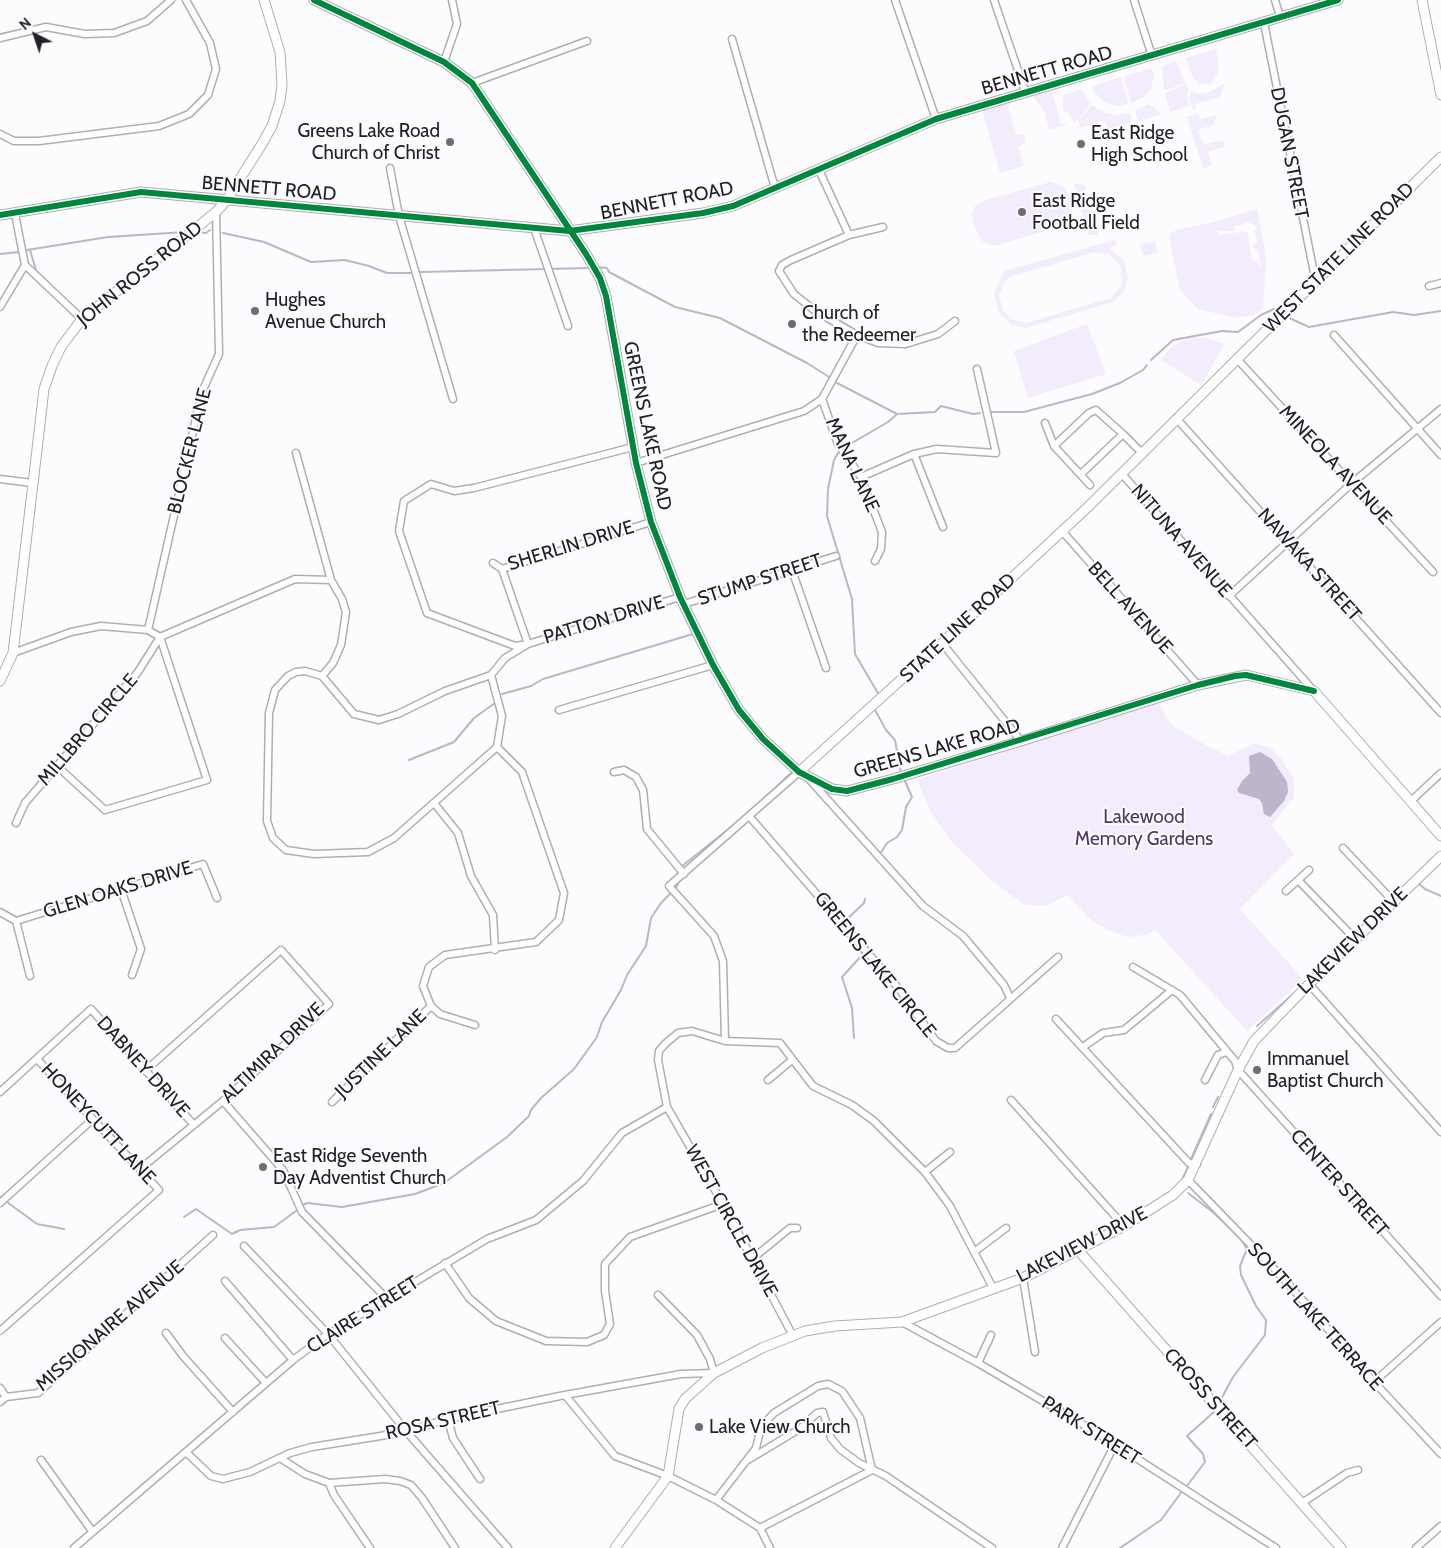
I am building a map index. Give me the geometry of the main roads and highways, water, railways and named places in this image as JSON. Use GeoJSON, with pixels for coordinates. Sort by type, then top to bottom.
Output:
{"type":"FeatureCollection","features":[{"type":"Feature","properties":{"kind":"waterway"},"geometry":{"type":"LineString","coordinates":[[197,232],[206,233],[210,230]]}},
{"type":"Feature","properties":{"kind":"waterway"},"geometry":{"type":"LineString","coordinates":[[27,250],[108,237],[185,232]]}},
{"type":"Feature","properties":{"kind":"waterway"},"geometry":{"type":"LineString","coordinates":[[223,233],[264,242],[311,262],[345,260],[387,273],[411,273]]}},
{"type":"Feature","properties":{"kind":"waterway"},"geometry":{"type":"LineString","coordinates":[[30,250],[36,270]]}},
{"type":"Feature","properties":{"kind":"waterway"},"geometry":{"type":"LineString","coordinates":[[0,254],[19,252]]}},
{"type":"Feature","properties":{"kind":"waterway"},"geometry":{"type":"LineString","coordinates":[[597,267],[607,268],[609,272],[675,307],[720,318],[807,363],[829,377]]}},
{"type":"Feature","properties":{"kind":"waterway"},"geometry":{"type":"LineString","coordinates":[[420,272],[590,268]]}},
{"type":"Feature","properties":{"kind":"waterway"},"geometry":{"type":"LineString","coordinates":[[1151,360],[1173,340],[1222,331],[1238,332],[1261,315],[1274,309],[1278,312]]}},
{"type":"Feature","properties":{"kind":"waterway"},"geometry":{"type":"LineString","coordinates":[[1285,316],[1309,327],[1393,312],[1414,315],[1441,311]]}},
{"type":"Feature","properties":{"kind":"waterway"},"geometry":{"type":"LineString","coordinates":[[991,412],[1024,412],[1092,394],[1120,383],[1143,370],[1147,365]]}},
{"type":"Feature","properties":{"kind":"waterway"},"geometry":{"type":"LineString","coordinates":[[837,383],[897,414],[935,412],[941,406],[973,414],[980,413]]}},
{"type":"Feature","properties":{"kind":"waterway"},"geometry":{"type":"LineString","coordinates":[[845,447],[888,422],[897,414]]}},
{"type":"Feature","properties":{"kind":"waterway"},"geometry":{"type":"LineString","coordinates":[[838,453],[834,460],[828,489],[827,516],[852,599],[855,654],[879,695]]}},
{"type":"Feature","properties":{"kind":"waterway"},"geometry":{"type":"LineString","coordinates":[[502,694],[531,686],[543,679],[693,634]]}},
{"type":"Feature","properties":{"kind":"waterway"},"geometry":{"type":"LineString","coordinates":[[409,760],[454,742],[474,718],[495,703]]}},
{"type":"Feature","properties":{"kind":"waterway"},"geometry":{"type":"LineString","coordinates":[[875,708],[886,730],[895,740],[901,773]]}},
{"type":"Feature","properties":{"kind":"waterway"},"geometry":{"type":"LineString","coordinates":[[757,805],[792,772]]}},
{"type":"Feature","properties":{"kind":"waterway"},"geometry":{"type":"LineString","coordinates":[[880,854],[887,843],[897,837],[902,830],[906,807],[912,797],[905,781]]}},
{"type":"Feature","properties":{"kind":"waterway"},"geometry":{"type":"LineString","coordinates":[[682,866],[735,824]]}},
{"type":"Feature","properties":{"kind":"waterway"},"geometry":{"type":"LineString","coordinates":[[1393,895],[1411,880]]}},
{"type":"Feature","properties":{"kind":"waterway"},"geometry":{"type":"LineString","coordinates":[[675,890],[679,881]]}},
{"type":"Feature","properties":{"kind":"waterway"},"geometry":{"type":"LineString","coordinates":[[1418,883],[1425,889],[1441,896]]}},
{"type":"Feature","properties":{"kind":"waterway"},"geometry":{"type":"LineString","coordinates":[[303,1205],[307,1203],[342,1207],[415,1194],[444,1183],[507,1137],[529,1116],[531,1110],[541,1098],[574,1069],[597,1037],[602,1022],[621,990],[627,975],[646,946],[651,918],[670,894]]}},
{"type":"Feature","properties":{"kind":"waterway"},"geometry":{"type":"LineString","coordinates":[[844,922],[864,903],[865,899]]}},
{"type":"Feature","properties":{"kind":"waterway"},"geometry":{"type":"LineString","coordinates":[[1355,933],[1389,900]]}},
{"type":"Feature","properties":{"kind":"waterway"},"geometry":{"type":"LineString","coordinates":[[839,926],[863,954],[842,977],[852,1008],[854,1038]]}},
{"type":"Feature","properties":{"kind":"waterway"},"geometry":{"type":"LineString","coordinates":[[1317,971],[1349,939]]}},
{"type":"Feature","properties":{"kind":"waterway"},"geometry":{"type":"LineString","coordinates":[[1257,1026],[1291,996]]}},
{"type":"Feature","properties":{"kind":"waterway"},"geometry":{"type":"LineString","coordinates":[[1213,1107],[1218,1097]]}},
{"type":"Feature","properties":{"kind":"waterway"},"geometry":{"type":"LineString","coordinates":[[1191,1159],[1211,1114]]}},
{"type":"Feature","properties":{"kind":"waterway"},"geometry":{"type":"LineString","coordinates":[[1182,1180],[1188,1167]]}},
{"type":"Feature","properties":{"kind":"waterway"},"geometry":{"type":"LineString","coordinates":[[1188,1193],[1214,1213],[1236,1234]]}},
{"type":"Feature","properties":{"kind":"waterway"},"geometry":{"type":"LineString","coordinates":[[7,1202],[37,1224],[64,1229]]}},
{"type":"Feature","properties":{"kind":"waterway"},"geometry":{"type":"LineString","coordinates":[[184,1217],[196,1209],[232,1234],[240,1230],[274,1227],[296,1211]]}},
{"type":"Feature","properties":{"kind":"waterway"},"geometry":{"type":"LineString","coordinates":[[1219,1403],[1233,1377],[1265,1335],[1266,1320],[1256,1306],[1241,1275],[1240,1266],[1247,1249],[1241,1239]]}},
{"type":"Feature","properties":{"kind":"waterway"},"geometry":{"type":"LineString","coordinates":[[1187,1486],[1205,1462],[1203,1454],[1187,1436],[1215,1411]]}},
{"type":"Feature","properties":{"kind":"waterway"},"geometry":{"type":"LineString","coordinates":[[1120,1548],[1161,1520],[1183,1490]]}},
{"type":"Feature","properties":{"kind":"place","name":"Greens Lake Road Church of Christ"},"geometry":{"type":"Point","coordinates":[450,142]}},
{"type":"Feature","properties":{"kind":"place","name":"East Ridge High School"},"geometry":{"type":"Point","coordinates":[1081,144]}},
{"type":"Feature","properties":{"kind":"place","name":"East Ridge Football Field"},"geometry":{"type":"Point","coordinates":[1022,212]}},
{"type":"Feature","properties":{"kind":"place","name":"Hughes Avenue Church"},"geometry":{"type":"Point","coordinates":[255,311]}},
{"type":"Feature","properties":{"kind":"place","name":"Church of the Redeemer"},"geometry":{"type":"Point","coordinates":[792,324]}},
{"type":"Feature","properties":{"kind":"place","name":"Immanuel Baptist Church"},"geometry":{"type":"Point","coordinates":[1257,1070]}},
{"type":"Feature","properties":{"kind":"place","name":"East Ridge Seventh Day Adventist Church"},"geometry":{"type":"Point","coordinates":[263,1167]}},
{"type":"Feature","properties":{"kind":"place","name":"Lake View Church"},"geometry":{"type":"Point","coordinates":[699,1427]}},
{"type":"Feature","properties":{"kind":"park label","name":"Lakewood Memory Gardens"},"geometry":{"type":"Point","coordinates":[1144,828]}}]}
